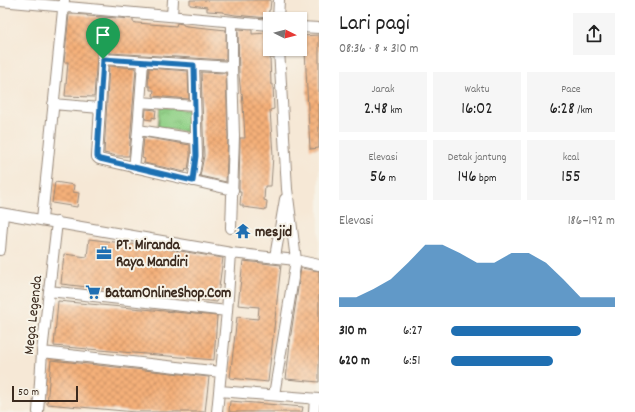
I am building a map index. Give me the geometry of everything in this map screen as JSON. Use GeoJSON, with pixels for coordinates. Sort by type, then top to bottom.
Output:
{"type":"FeatureCollection","features":[{"type":"Feature","properties":{"kind":"street"},"geometry":{"type":"LineString","coordinates":[[172,16],[173,0]]}},
{"type":"Feature","properties":{"kind":"street"},"geometry":{"type":"LineString","coordinates":[[278,12],[279,0]]}},
{"type":"Feature","properties":{"kind":"street"},"geometry":{"type":"LineString","coordinates":[[0,1],[63,3],[172,16],[263,24]]}},
{"type":"Feature","properties":{"kind":"street"},"geometry":{"type":"LineString","coordinates":[[42,219],[63,3]]}},
{"type":"Feature","properties":{"kind":"street"},"geometry":{"type":"LineString","coordinates":[[231,228],[234,136],[232,22]]}},
{"type":"Feature","properties":{"kind":"street"},"geometry":{"type":"LineString","coordinates":[[307,27],[319,28]]}},
{"type":"Feature","properties":{"kind":"street"},"geometry":{"type":"LineString","coordinates":[[104,41],[97,157],[134,168],[233,190]]}},
{"type":"Feature","properties":{"kind":"street"},"geometry":{"type":"LineString","coordinates":[[274,395],[296,260],[287,189],[279,56]]}},
{"type":"Feature","properties":{"kind":"street"},"geometry":{"type":"LineString","coordinates":[[103,59],[232,67]]}},
{"type":"Feature","properties":{"kind":"street"},"geometry":{"type":"LineString","coordinates":[[134,168],[143,62]]}},
{"type":"Feature","properties":{"kind":"street"},"geometry":{"type":"LineString","coordinates":[[193,181],[196,156],[194,65]]}},
{"type":"Feature","properties":{"kind":"street"},"geometry":{"type":"LineString","coordinates":[[140,102],[194,106]]}},
{"type":"Feature","properties":{"kind":"street"},"geometry":{"type":"LineString","coordinates":[[53,104],[100,108]]}},
{"type":"Feature","properties":{"kind":"street"},"geometry":{"type":"LineString","coordinates":[[138,130],[196,139]]}},
{"type":"Feature","properties":{"kind":"street"},"geometry":{"type":"LineString","coordinates":[[275,257],[287,189]]}},
{"type":"Feature","properties":{"kind":"street"},"geometry":{"type":"LineString","coordinates":[[0,250],[2,213],[231,253],[275,257],[319,265]]}},
{"type":"Feature","properties":{"kind":"street","name":"Mega Legenda"},"geometry":{"type":"LineString","coordinates":[[38,412],[42,352],[57,222]]}},
{"type":"Feature","properties":{"kind":"street"},"geometry":{"type":"LineString","coordinates":[[217,412],[231,253]]}},
{"type":"Feature","properties":{"kind":"street"},"geometry":{"type":"LineString","coordinates":[[49,291],[227,311]]}},
{"type":"Feature","properties":{"kind":"street"},"geometry":{"type":"LineString","coordinates":[[42,352],[221,372]]}},
{"type":"Feature","properties":{"kind":"street"},"geometry":{"type":"LineString","coordinates":[[219,390],[317,399],[314,412]]}},
{"type":"Feature","properties":{"kind":"green space"},"geometry":{"type":"Polygon","coordinates":[[[160,107],[189,110],[190,133],[158,127],[160,107]]]}},
{"type":"Feature","properties":{"kind":"building"},"geometry":{"type":"Polygon","coordinates":[[[190,0],[271,0],[270,10],[269,12],[263,12],[263,18],[207,11],[207,7],[190,5],[190,0]]]}},
{"type":"Feature","properties":{"kind":"building"},"geometry":{"type":"Polygon","coordinates":[[[69,14],[133,19],[133,22],[137,23],[176,26],[177,23],[187,26],[226,30],[226,60],[110,53],[110,38],[107,35],[101,35],[98,41],[94,97],[65,96],[68,62],[64,62],[69,14]]]}},
{"type":"Feature","properties":{"kind":"building"},"geometry":{"type":"Polygon","coordinates":[[[238,29],[252,30],[252,34],[263,33],[263,56],[273,56],[273,58],[270,58],[274,109],[270,110],[273,155],[271,186],[265,186],[264,200],[267,201],[266,210],[243,207],[243,205],[240,205],[240,138],[245,138],[242,93],[241,94],[238,29]]]}},
{"type":"Feature","properties":{"kind":"building"},"geometry":{"type":"Polygon","coordinates":[[[319,35],[319,148],[310,149],[305,56],[307,56],[307,36],[319,35]]]}},
{"type":"Feature","properties":{"kind":"building"},"geometry":{"type":"Polygon","coordinates":[[[109,66],[136,68],[129,156],[117,156],[104,153],[109,66]]]}},
{"type":"Feature","properties":{"kind":"building"},"geometry":{"type":"Polygon","coordinates":[[[149,68],[188,71],[189,99],[153,96],[154,90],[150,90],[150,86],[148,86],[149,68]]]}},
{"type":"Feature","properties":{"kind":"building"},"geometry":{"type":"Polygon","coordinates":[[[201,72],[226,73],[228,136],[226,182],[200,176],[204,156],[201,72]]]}},
{"type":"Feature","properties":{"kind":"building"},"geometry":{"type":"Polygon","coordinates":[[[146,109],[156,110],[155,118],[152,117],[152,120],[145,119],[146,109]]]}},
{"type":"Feature","properties":{"kind":"building"},"geometry":{"type":"Polygon","coordinates":[[[144,137],[190,145],[188,170],[186,169],[185,172],[144,163],[145,159],[142,158],[144,137]]]}},
{"type":"Feature","properties":{"kind":"building"},"geometry":{"type":"Polygon","coordinates":[[[55,182],[74,185],[73,192],[79,193],[77,207],[52,203],[55,182]]]}},
{"type":"Feature","properties":{"kind":"building"},"geometry":{"type":"Polygon","coordinates":[[[89,239],[156,247],[223,258],[217,302],[61,284],[64,254],[87,257],[89,239]]]}},
{"type":"Feature","properties":{"kind":"building"},"geometry":{"type":"Polygon","coordinates":[[[243,261],[281,265],[268,382],[230,378],[237,317],[258,319],[259,307],[238,305],[243,261]]]}},
{"type":"Feature","properties":{"kind":"building"},"geometry":{"type":"Polygon","coordinates":[[[301,268],[319,271],[319,382],[286,379],[301,268]]]}},
{"type":"Feature","properties":{"kind":"building"},"geometry":{"type":"Polygon","coordinates":[[[58,301],[217,316],[214,360],[54,346],[58,301]]]}},
{"type":"Feature","properties":{"kind":"building"},"geometry":{"type":"Polygon","coordinates":[[[51,360],[209,377],[205,412],[135,412],[47,404],[51,360]]]}},
{"type":"Feature","properties":{"kind":"building"},"geometry":{"type":"Polygon","coordinates":[[[230,401],[303,407],[302,412],[229,412],[230,401]]]}},
{"type":"Feature","properties":{"kind":"place","name":"mesjid"},"geometry":{"type":"Point","coordinates":[243,231]}},
{"type":"Feature","properties":{"kind":"place","name":"PT. Miranda Raya Mandiri"},"geometry":{"type":"Point","coordinates":[104,253]}},
{"type":"Feature","properties":{"kind":"place","name":"BatamOnlineShop.Com"},"geometry":{"type":"Point","coordinates":[93,292]}},
{"type":"Feature","properties":{"kind":"route"},"geometry":{"type":"LineString","coordinates":[[103,59],[194,65],[196,156],[193,181],[134,168],[97,157],[103,59]]}}]}
